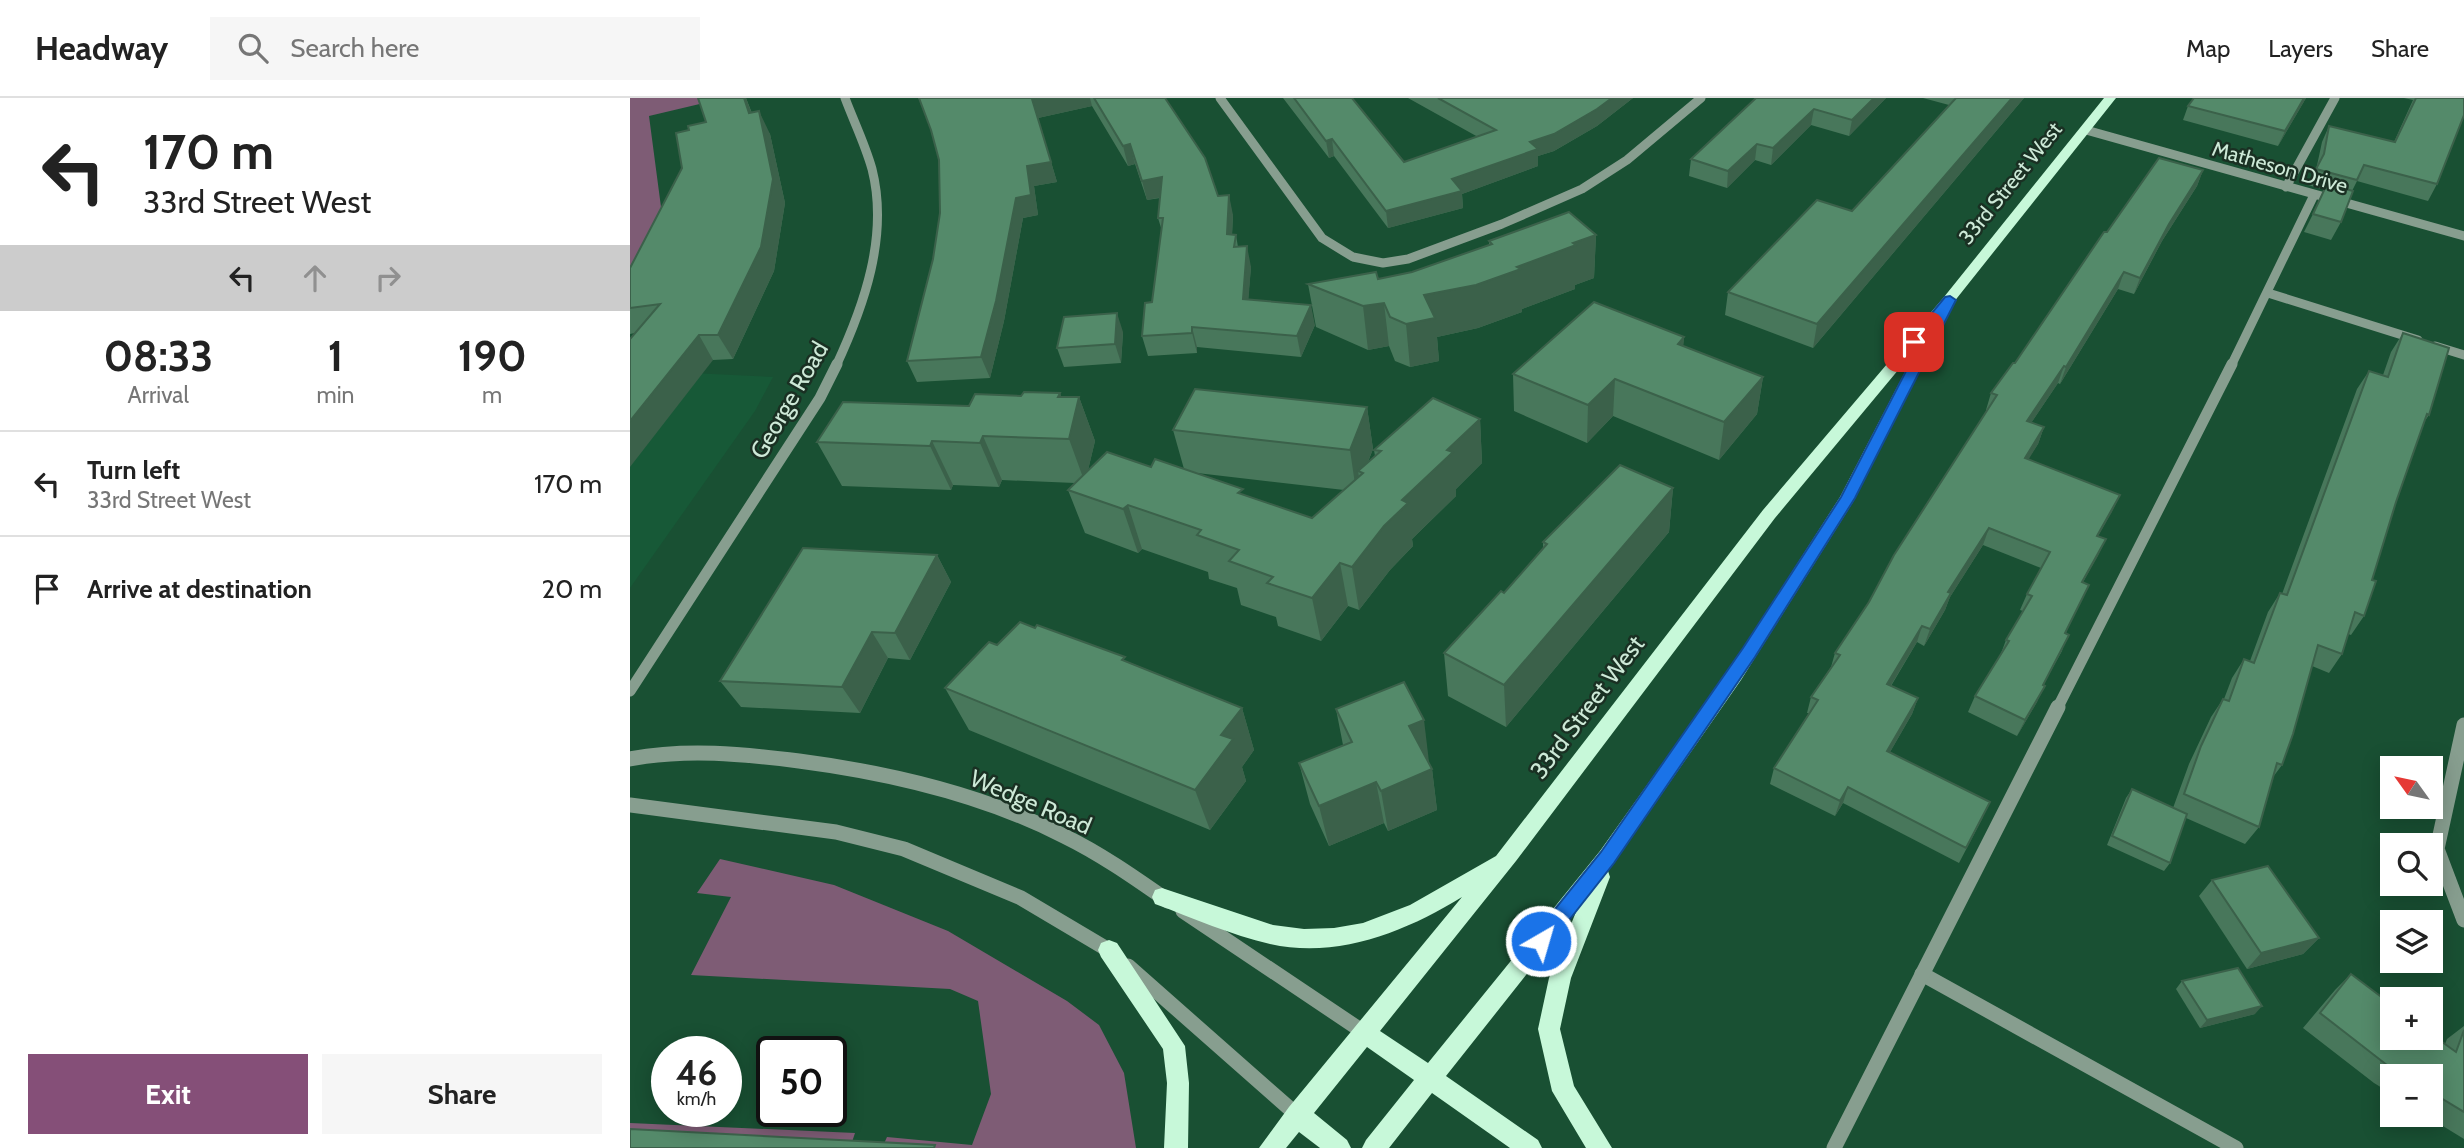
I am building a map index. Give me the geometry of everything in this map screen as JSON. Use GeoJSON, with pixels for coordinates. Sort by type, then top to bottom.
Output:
{"type":"FeatureCollection","features":[{"type":"Feature","properties":{"kind":"main road","name":"33rd Street West"},"geometry":{"type":"LineString","coordinates":[[1270,1148],[1509,855],[1769,514],[1950,300],[2110,98]]}},
{"type":"Feature","properties":{"kind":"main road","name":"33rd Street West"},"geometry":{"type":"LineString","coordinates":[[1374,1148],[1433,1078],[1607,857],[1735,675],[1847,498],[1950,300]]}},
{"type":"Feature","properties":{"kind":"main road"},"geometry":{"type":"LineString","coordinates":[[1162,897],[1273,935],[1310,938],[1354,934],[1389,925],[1433,905],[1509,855]]}},
{"type":"Feature","properties":{"kind":"main road"},"geometry":{"type":"LineString","coordinates":[[1600,1148],[1564,1091],[1549,1029],[1560,978],[1607,857]]}},
{"type":"Feature","properties":{"kind":"main road"},"geometry":{"type":"LineString","coordinates":[[1109,950],[1174,1046],[1178,1083],[1176,1148]]}},
{"type":"Feature","properties":{"kind":"main road"},"geometry":{"type":"LineString","coordinates":[[1365,1033],[1530,1148]]}},
{"type":"Feature","properties":{"kind":"main road"},"geometry":{"type":"LineString","coordinates":[[1297,1115],[1339,1148]]}},
{"type":"Feature","properties":{"kind":"street","name":"George Road"},"geometry":{"type":"LineString","coordinates":[[630,691],[820,398],[840,358],[869,284],[877,228],[874,179],[845,98]]}},
{"type":"Feature","properties":{"kind":"street"},"geometry":{"type":"LineString","coordinates":[[1220,98],[1322,238],[1345,255],[1373,264],[1407,261],[1436,248],[1509,224],[1561,201],[1638,152],[1700,98]]}},
{"type":"Feature","properties":{"kind":"street"},"geometry":{"type":"LineString","coordinates":[[2286,187],[2335,98]]}},
{"type":"Feature","properties":{"kind":"street","name":"Matheson Drive"},"geometry":{"type":"LineString","coordinates":[[2086,130],[2464,236]]}},
{"type":"Feature","properties":{"kind":"street"},"geometry":{"type":"LineString","coordinates":[[1834,1148],[2268,293],[2314,195]]}},
{"type":"Feature","properties":{"kind":"street"},"geometry":{"type":"LineString","coordinates":[[2268,293],[2464,355]]}},
{"type":"Feature","properties":{"kind":"street"},"geometry":{"type":"LineString","coordinates":[[2464,725],[2437,849],[2464,920]]}},
{"type":"Feature","properties":{"kind":"street","name":"Wedge Road"},"geometry":{"type":"LineString","coordinates":[[630,759],[689,751],[835,765],[893,777],[984,802],[1064,836],[1162,897],[1365,1033]]}},
{"type":"Feature","properties":{"kind":"street"},"geometry":{"type":"LineString","coordinates":[[630,805],[836,832],[904,849],[1021,898],[1109,950],[1297,1115]]}},
{"type":"Feature","properties":{"kind":"street"},"geometry":{"type":"LineString","coordinates":[[1922,974],[2236,1148]]}},
{"type":"Feature","properties":{"kind":"shaded area"},"geometry":{"type":"Polygon","coordinates":[[[630,98],[725,98],[649,116],[666,245],[630,328],[630,98]]]}},
{"type":"Feature","properties":{"kind":"shaded area"},"geometry":{"type":"Polygon","coordinates":[[[630,370],[773,377],[755,411],[630,588],[630,370]]]}},
{"type":"Feature","properties":{"kind":"shaded area"},"geometry":{"type":"Polygon","coordinates":[[[720,859],[834,885],[948,931],[1067,1001],[1099,1025],[1124,1073],[1136,1148],[882,1148],[887,1137],[972,1145],[991,1094],[978,1001],[950,989],[691,975],[731,897],[697,893],[720,859]]]}},
{"type":"Feature","properties":{"kind":"shaded area"},"geometry":{"type":"Polygon","coordinates":[[[630,1123],[651,1124],[651,1127],[855,1133],[850,1148],[630,1148],[630,1123]]]}},
{"type":"Feature","properties":{"kind":"building"},"geometry":{"type":"Polygon","coordinates":[[[698,98],[744,98],[749,113],[759,111],[773,179],[761,247],[718,335],[699,335],[630,421],[630,339],[660,304],[630,308],[630,268],[682,168],[676,133],[689,130],[688,126],[706,122],[698,98]]]}},
{"type":"Feature","properties":{"kind":"building"},"geometry":{"type":"Polygon","coordinates":[[[919,98],[1036,98],[1032,99],[1051,162],[1027,166],[1031,195],[1016,198],[996,301],[981,357],[907,361],[933,259],[940,213],[939,160],[919,98]]]}},
{"type":"Feature","properties":{"kind":"building"},"geometry":{"type":"Polygon","coordinates":[[[1094,98],[1165,98],[1205,158],[1218,196],[1229,195],[1227,234],[1236,235],[1234,247],[1247,246],[1243,299],[1311,305],[1297,336],[1192,327],[1192,333],[1142,336],[1145,303],[1152,302],[1163,218],[1158,218],[1162,177],[1142,181],[1130,144],[1123,146],[1094,98]]]}},
{"type":"Feature","properties":{"kind":"building"},"geometry":{"type":"Polygon","coordinates":[[[1294,98],[1352,98],[1404,162],[1496,130],[1438,98],[1612,98],[1554,134],[1530,142],[1538,149],[1452,179],[1462,191],[1386,211],[1332,139],[1326,141],[1294,98]]]}},
{"type":"Feature","properties":{"kind":"building"},"geometry":{"type":"Polygon","coordinates":[[[1756,98],[1874,98],[1852,120],[1814,109],[1773,148],[1757,144],[1728,171],[1691,159],[1756,98]]]}},
{"type":"Feature","properties":{"kind":"building"},"geometry":{"type":"Polygon","coordinates":[[[1956,98],[2012,98],[1817,324],[1728,292],[1817,200],[1852,211],[1956,98]]]}},
{"type":"Feature","properties":{"kind":"building"},"geometry":{"type":"Polygon","coordinates":[[[2194,98],[2304,98],[2285,131],[2188,106],[2194,98]]]}},
{"type":"Feature","properties":{"kind":"building"},"geometry":{"type":"Polygon","coordinates":[[[2416,98],[2464,98],[2464,115],[2437,184],[2364,165],[2357,180],[2316,169],[2324,154],[2329,126],[2395,142],[2416,98]]]}},
{"type":"Feature","properties":{"kind":"building"},"geometry":{"type":"Polygon","coordinates":[[[2159,158],[2203,170],[2169,224],[2140,278],[2124,272],[2066,367],[2064,366],[2027,421],[2044,427],[2025,458],[2120,495],[2097,536],[2106,539],[2082,582],[2089,585],[2065,633],[2069,635],[2043,685],[2045,686],[2025,720],[1975,696],[2009,641],[2006,640],[2032,596],[2027,594],[2050,552],[1989,528],[1948,592],[1951,593],[1930,629],[1922,626],[1887,684],[1918,698],[1887,751],[1990,802],[1966,848],[1848,787],[1840,801],[1774,768],[1818,700],[1811,697],[1840,655],[1835,653],[1869,602],[1894,555],[1997,395],[1991,393],[2159,158]]]}},
{"type":"Feature","properties":{"kind":"building"},"geometry":{"type":"Polygon","coordinates":[[[2327,184],[2353,191],[2341,222],[2313,214],[2327,184]]]}},
{"type":"Feature","properties":{"kind":"building"},"geometry":{"type":"Polygon","coordinates":[[[1569,212],[1596,235],[1517,267],[1521,269],[1476,285],[1424,295],[1435,318],[1406,324],[1390,317],[1384,303],[1363,306],[1308,284],[1376,272],[1378,279],[1412,272],[1492,244],[1489,241],[1569,212]]]}},
{"type":"Feature","properties":{"kind":"building"},"geometry":{"type":"Polygon","coordinates":[[[1594,302],[1684,337],[1678,344],[1763,377],[1724,422],[1615,379],[1588,405],[1513,374],[1594,302]]]}},
{"type":"Feature","properties":{"kind":"building"},"geometry":{"type":"Polygon","coordinates":[[[1117,313],[1115,344],[1057,348],[1064,317],[1117,313]]]}},
{"type":"Feature","properties":{"kind":"building"},"geometry":{"type":"Polygon","coordinates":[[[2403,333],[2449,348],[2429,415],[2427,414],[2396,502],[2364,616],[2355,612],[2342,654],[2318,645],[2293,734],[2282,765],[2277,763],[2259,827],[2184,794],[2201,746],[2223,699],[2229,701],[2244,659],[2254,663],[2280,593],[2287,595],[2369,371],[2388,377],[2403,333]]]}},
{"type":"Feature","properties":{"kind":"building"},"geometry":{"type":"Polygon","coordinates":[[[1195,389],[1367,407],[1350,450],[1173,430],[1195,389]]]}},
{"type":"Feature","properties":{"kind":"building"},"geometry":{"type":"Polygon","coordinates":[[[1024,392],[1060,393],[1058,397],[1079,397],[1069,439],[983,436],[980,443],[932,441],[930,446],[817,442],[843,402],[969,406],[975,394],[1021,396],[1024,392]]]}},
{"type":"Feature","properties":{"kind":"building"},"geometry":{"type":"Polygon","coordinates":[[[1433,398],[1480,419],[1447,450],[1453,452],[1402,500],[1408,503],[1384,526],[1352,567],[1340,563],[1312,598],[1267,583],[1273,577],[1229,561],[1239,550],[1197,535],[1201,530],[1128,505],[1123,509],[1068,490],[1107,452],[1151,467],[1155,459],[1243,489],[1238,493],[1312,518],[1363,473],[1358,471],[1381,451],[1374,450],[1433,398]]]}},
{"type":"Feature","properties":{"kind":"building"},"geometry":{"type":"Polygon","coordinates":[[[1620,465],[1673,488],[1504,685],[1444,653],[1501,591],[1504,593],[1547,544],[1543,542],[1620,465]]]}},
{"type":"Feature","properties":{"kind":"building"},"geometry":{"type":"Polygon","coordinates":[[[803,548],[937,555],[895,633],[872,632],[842,687],[720,681],[803,548]]]}},
{"type":"Feature","properties":{"kind":"building"},"geometry":{"type":"Polygon","coordinates":[[[1020,622],[1035,628],[1037,625],[1125,657],[1122,660],[1242,708],[1221,735],[1233,739],[1195,790],[945,688],[989,642],[997,645],[1020,622]]]}},
{"type":"Feature","properties":{"kind":"building"},"geometry":{"type":"Polygon","coordinates":[[[1404,682],[1424,720],[1409,726],[1432,769],[1381,791],[1376,782],[1319,806],[1299,763],[1352,742],[1336,709],[1404,682]]]}},
{"type":"Feature","properties":{"kind":"building"},"geometry":{"type":"Polygon","coordinates":[[[2132,789],[2187,814],[2170,863],[2112,836],[2132,789]]]}},
{"type":"Feature","properties":{"kind":"building"},"geometry":{"type":"Polygon","coordinates":[[[2268,866],[2319,938],[2261,953],[2212,880],[2268,866]]]}},
{"type":"Feature","properties":{"kind":"building"},"geometry":{"type":"Polygon","coordinates":[[[2238,968],[2262,1006],[2207,1020],[2182,981],[2238,968]]]}},
{"type":"Feature","properties":{"kind":"building"},"geometry":{"type":"Polygon","coordinates":[[[2351,974],[2380,996],[2380,1050],[2443,1050],[2443,1043],[2456,1052],[2464,1030],[2464,1112],[2443,1099],[2443,1064],[2386,1064],[2320,1013],[2351,974]]]}},
{"type":"Feature","properties":{"kind":"building"},"geometry":{"type":"Polygon","coordinates":[[[630,1129],[935,1145],[934,1148],[630,1148],[630,1129]]]}},
{"type":"Feature","properties":{"kind":"route"},"geometry":{"type":"LineString","coordinates":[[1541,941],[1607,857],[1735,675],[1847,498],[1950,300],[1914,342]]}}]}
